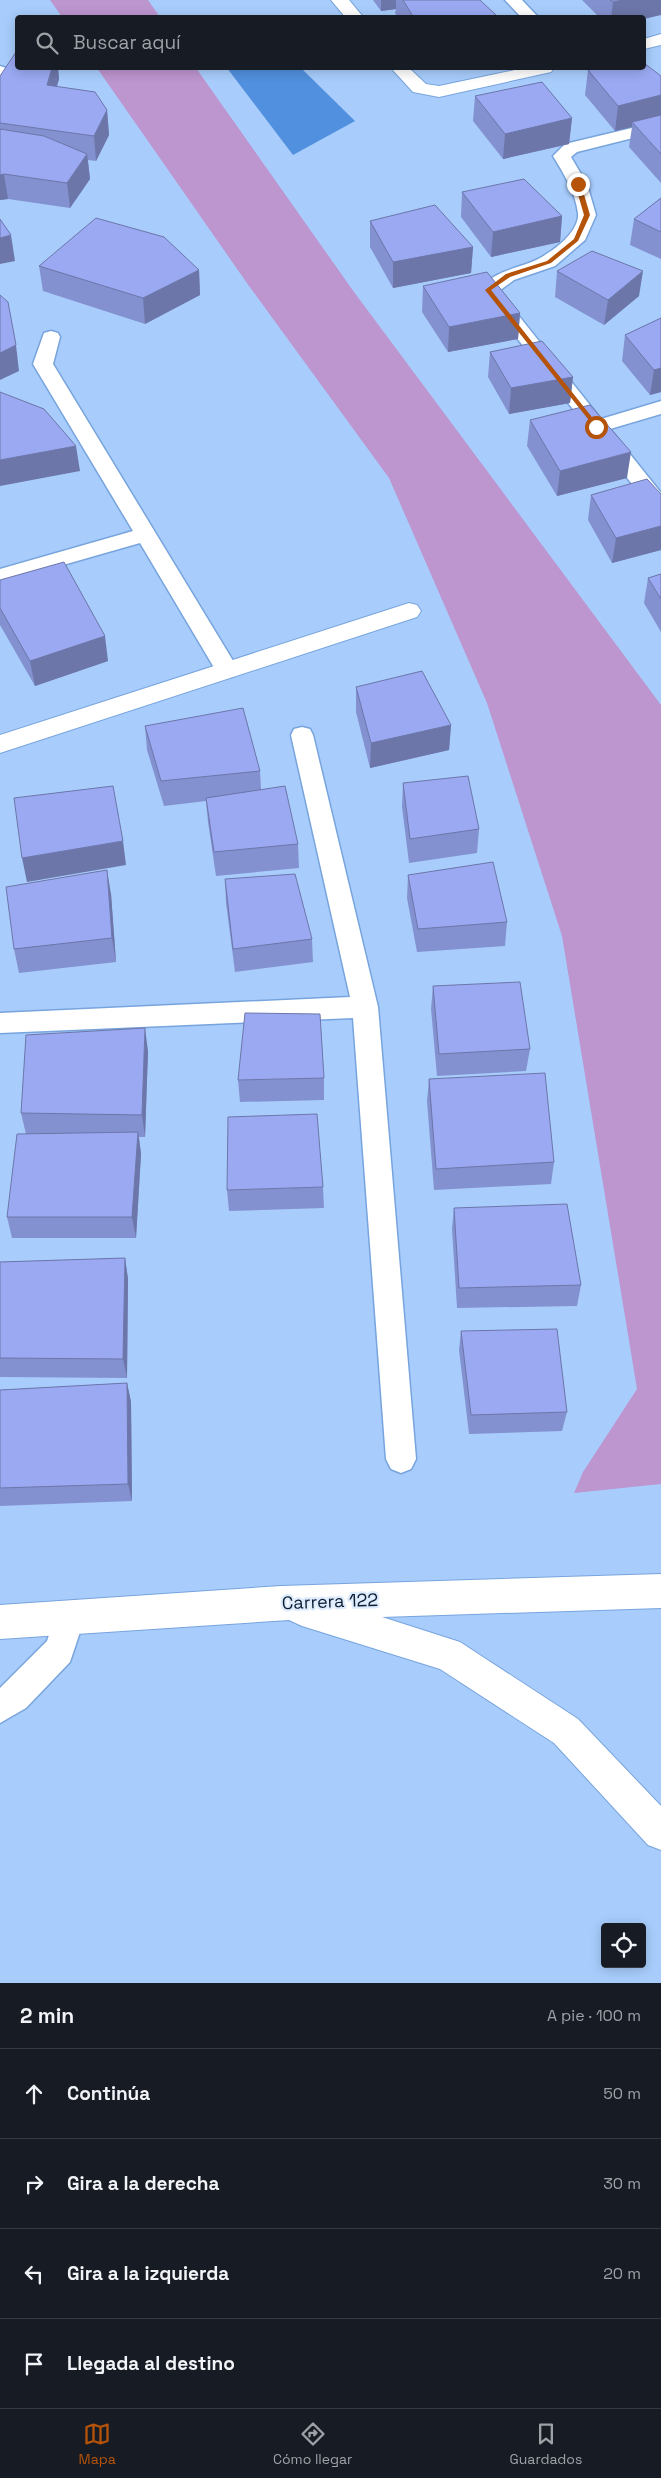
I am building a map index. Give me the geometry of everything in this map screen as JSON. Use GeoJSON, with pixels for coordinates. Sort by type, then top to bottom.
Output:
{"type":"FeatureCollection","features":[{"type":"Feature","properties":{"kind":"street"},"geometry":{"type":"LineString","coordinates":[[340,0],[353,15]]}},
{"type":"Feature","properties":{"kind":"street"},"geometry":{"type":"LineString","coordinates":[[646,43],[661,39]]}},
{"type":"Feature","properties":{"kind":"street"},"geometry":{"type":"LineString","coordinates":[[402,70],[420,89],[434,92],[448,91],[537,70]]}},
{"type":"Feature","properties":{"kind":"street"},"geometry":{"type":"LineString","coordinates":[[0,744],[409,611]]}},
{"type":"Feature","properties":{"kind":"street","name":"Carrera 122"},"geometry":{"type":"LineString","coordinates":[[0,1622],[281,1603],[661,1591]]}},
{"type":"Feature","properties":{"kind":"street"},"geometry":{"type":"LineString","coordinates":[[281,1603],[448,1654],[566,1731],[661,1832]]}},
{"type":"Feature","properties":{"kind":"lane"},"geometry":{"type":"LineString","coordinates":[[513,0],[528,15]]}},
{"type":"Feature","properties":{"kind":"lane"},"geometry":{"type":"LineString","coordinates":[[661,126],[571,148],[562,156],[578,184],[587,215],[576,240],[549,262],[508,276],[488,290],[661,507]]}},
{"type":"Feature","properties":{"kind":"lane"},"geometry":{"type":"LineString","coordinates":[[50,337],[42,364],[227,670]]}},
{"type":"Feature","properties":{"kind":"lane"},"geometry":{"type":"LineString","coordinates":[[596,427],[661,407]]}},
{"type":"Feature","properties":{"kind":"lane"},"geometry":{"type":"LineString","coordinates":[[0,576],[145,534]]}},
{"type":"Feature","properties":{"kind":"lane"},"geometry":{"type":"LineString","coordinates":[[302,734],[365,1007],[401,1459]]}},
{"type":"Feature","properties":{"kind":"lane"},"geometry":{"type":"LineString","coordinates":[[0,1023],[365,1007]]}},
{"type":"Feature","properties":{"kind":"lane"},"geometry":{"type":"LineString","coordinates":[[0,1707],[15,1697],[59,1651],[70,1617]]}},
{"type":"Feature","properties":{"kind":"shaded area"},"geometry":{"type":"Polygon","coordinates":[[[50,0],[148,0],[159,15],[61,15],[50,0]]]}},
{"type":"Feature","properties":{"kind":"shaded area"},"geometry":{"type":"Polygon","coordinates":[[[98,70],[197,70],[354,292],[661,705],[661,1484],[574,1493],[583,1472],[637,1389],[562,936],[487,703],[389,478],[249,286],[98,70]]]}},
{"type":"Feature","properties":{"kind":"water"},"geometry":{"type":"Polygon","coordinates":[[[229,70],[303,70],[355,121],[293,155],[229,70]]]}},
{"type":"Feature","properties":{"kind":"building"},"geometry":{"type":"Polygon","coordinates":[[[403,0],[480,0],[496,15],[412,15],[403,0]]]}},
{"type":"Feature","properties":{"kind":"building"},"geometry":{"type":"Polygon","coordinates":[[[15,54],[15,70],[51,70],[47,85],[95,92],[107,110],[94,136],[0,123],[0,76],[15,54]]]}},
{"type":"Feature","properties":{"kind":"building"},"geometry":{"type":"Polygon","coordinates":[[[646,65],[661,76],[661,95],[618,106],[588,70],[646,70],[646,65]]]}},
{"type":"Feature","properties":{"kind":"building"},"geometry":{"type":"Polygon","coordinates":[[[542,82],[572,118],[505,134],[475,96],[542,82]]]}},
{"type":"Feature","properties":{"kind":"building"},"geometry":{"type":"Polygon","coordinates":[[[661,115],[661,154],[632,122],[661,115]]]}},
{"type":"Feature","properties":{"kind":"building"},"geometry":{"type":"Polygon","coordinates":[[[0,129],[44,136],[87,154],[67,183],[0,175],[0,129]]]}},
{"type":"Feature","properties":{"kind":"building"},"geometry":{"type":"Polygon","coordinates":[[[524,179],[562,216],[493,232],[462,192],[524,179]]]}},
{"type":"Feature","properties":{"kind":"building"},"geometry":{"type":"Polygon","coordinates":[[[661,198],[661,232],[634,219],[661,198]]]}},
{"type":"Feature","properties":{"kind":"building"},"geometry":{"type":"Polygon","coordinates":[[[435,205],[473,247],[393,262],[370,221],[435,205]]]}},
{"type":"Feature","properties":{"kind":"building"},"geometry":{"type":"Polygon","coordinates":[[[96,218],[164,237],[199,270],[143,298],[39,266],[96,218]]]}},
{"type":"Feature","properties":{"kind":"building"},"geometry":{"type":"Polygon","coordinates":[[[0,219],[11,235],[0,238],[0,219]]]}},
{"type":"Feature","properties":{"kind":"building"},"geometry":{"type":"Polygon","coordinates":[[[592,251],[643,271],[608,300],[557,271],[592,251]]]}},
{"type":"Feature","properties":{"kind":"building"},"geometry":{"type":"Polygon","coordinates":[[[487,272],[520,313],[449,327],[423,286],[487,272]]]}},
{"type":"Feature","properties":{"kind":"building"},"geometry":{"type":"Polygon","coordinates":[[[0,295],[8,302],[16,345],[0,353],[0,295]]]}},
{"type":"Feature","properties":{"kind":"building"},"geometry":{"type":"Polygon","coordinates":[[[661,318],[661,368],[654,370],[625,335],[661,318]]]}},
{"type":"Feature","properties":{"kind":"building"},"geometry":{"type":"Polygon","coordinates":[[[542,341],[573,377],[511,388],[490,352],[542,341]]]}},
{"type":"Feature","properties":{"kind":"building"},"geometry":{"type":"Polygon","coordinates":[[[0,392],[44,409],[76,446],[0,460],[0,392]]]}},
{"type":"Feature","properties":{"kind":"building"},"geometry":{"type":"Polygon","coordinates":[[[590,405],[631,452],[560,471],[530,420],[590,405]]]}},
{"type":"Feature","properties":{"kind":"building"},"geometry":{"type":"Polygon","coordinates":[[[647,479],[661,494],[661,526],[616,538],[591,495],[647,479]]]}},
{"type":"Feature","properties":{"kind":"building"},"geometry":{"type":"Polygon","coordinates":[[[64,562],[105,636],[30,661],[0,608],[0,580],[64,562]]]}},
{"type":"Feature","properties":{"kind":"building"},"geometry":{"type":"Polygon","coordinates":[[[661,574],[661,599],[648,578],[661,574]]]}},
{"type":"Feature","properties":{"kind":"building"},"geometry":{"type":"Polygon","coordinates":[[[422,671],[451,725],[371,743],[356,687],[422,671]]]}},
{"type":"Feature","properties":{"kind":"building"},"geometry":{"type":"Polygon","coordinates":[[[243,708],[260,771],[161,781],[145,726],[243,708]]]}},
{"type":"Feature","properties":{"kind":"building"},"geometry":{"type":"Polygon","coordinates":[[[468,776],[479,829],[410,839],[403,783],[468,776]]]}},
{"type":"Feature","properties":{"kind":"building"},"geometry":{"type":"Polygon","coordinates":[[[113,786],[123,841],[22,858],[14,798],[113,786]]]}},
{"type":"Feature","properties":{"kind":"building"},"geometry":{"type":"Polygon","coordinates":[[[285,786],[298,844],[214,852],[206,798],[285,786]]]}},
{"type":"Feature","properties":{"kind":"building"},"geometry":{"type":"Polygon","coordinates":[[[493,862],[507,922],[418,929],[408,875],[493,862]]]}},
{"type":"Feature","properties":{"kind":"building"},"geometry":{"type":"Polygon","coordinates":[[[107,870],[112,938],[14,949],[6,887],[107,870]]]}},
{"type":"Feature","properties":{"kind":"building"},"geometry":{"type":"Polygon","coordinates":[[[295,874],[312,939],[233,949],[225,879],[295,874]]]}},
{"type":"Feature","properties":{"kind":"building"},"geometry":{"type":"Polygon","coordinates":[[[520,982],[530,1049],[439,1054],[433,986],[520,982]]]}},
{"type":"Feature","properties":{"kind":"building"},"geometry":{"type":"Polygon","coordinates":[[[245,1013],[320,1014],[324,1078],[238,1080],[245,1013]]]}},
{"type":"Feature","properties":{"kind":"building"},"geometry":{"type":"Polygon","coordinates":[[[145,1028],[142,1115],[21,1113],[26,1035],[145,1028]]]}},
{"type":"Feature","properties":{"kind":"building"},"geometry":{"type":"Polygon","coordinates":[[[545,1073],[554,1162],[436,1169],[429,1079],[545,1073]]]}},
{"type":"Feature","properties":{"kind":"building"},"geometry":{"type":"Polygon","coordinates":[[[317,1114],[323,1187],[227,1190],[228,1117],[317,1114]]]}},
{"type":"Feature","properties":{"kind":"building"},"geometry":{"type":"Polygon","coordinates":[[[138,1132],[132,1217],[7,1217],[17,1134],[138,1132]]]}},
{"type":"Feature","properties":{"kind":"building"},"geometry":{"type":"Polygon","coordinates":[[[567,1204],[581,1285],[459,1288],[454,1208],[567,1204]]]}},
{"type":"Feature","properties":{"kind":"building"},"geometry":{"type":"Polygon","coordinates":[[[125,1258],[123,1359],[0,1358],[0,1262],[125,1258]]]}},
{"type":"Feature","properties":{"kind":"building"},"geometry":{"type":"Polygon","coordinates":[[[557,1329],[567,1412],[471,1415],[461,1331],[557,1329]]]}},
{"type":"Feature","properties":{"kind":"building"},"geometry":{"type":"Polygon","coordinates":[[[127,1383],[128,1484],[0,1488],[0,1390],[127,1383]]]}},
{"type":"Feature","properties":{"kind":"route"},"geometry":{"type":"LineString","coordinates":[[578,184],[587,215],[576,240],[549,262],[508,276],[488,290],[596,427]]}}]}
